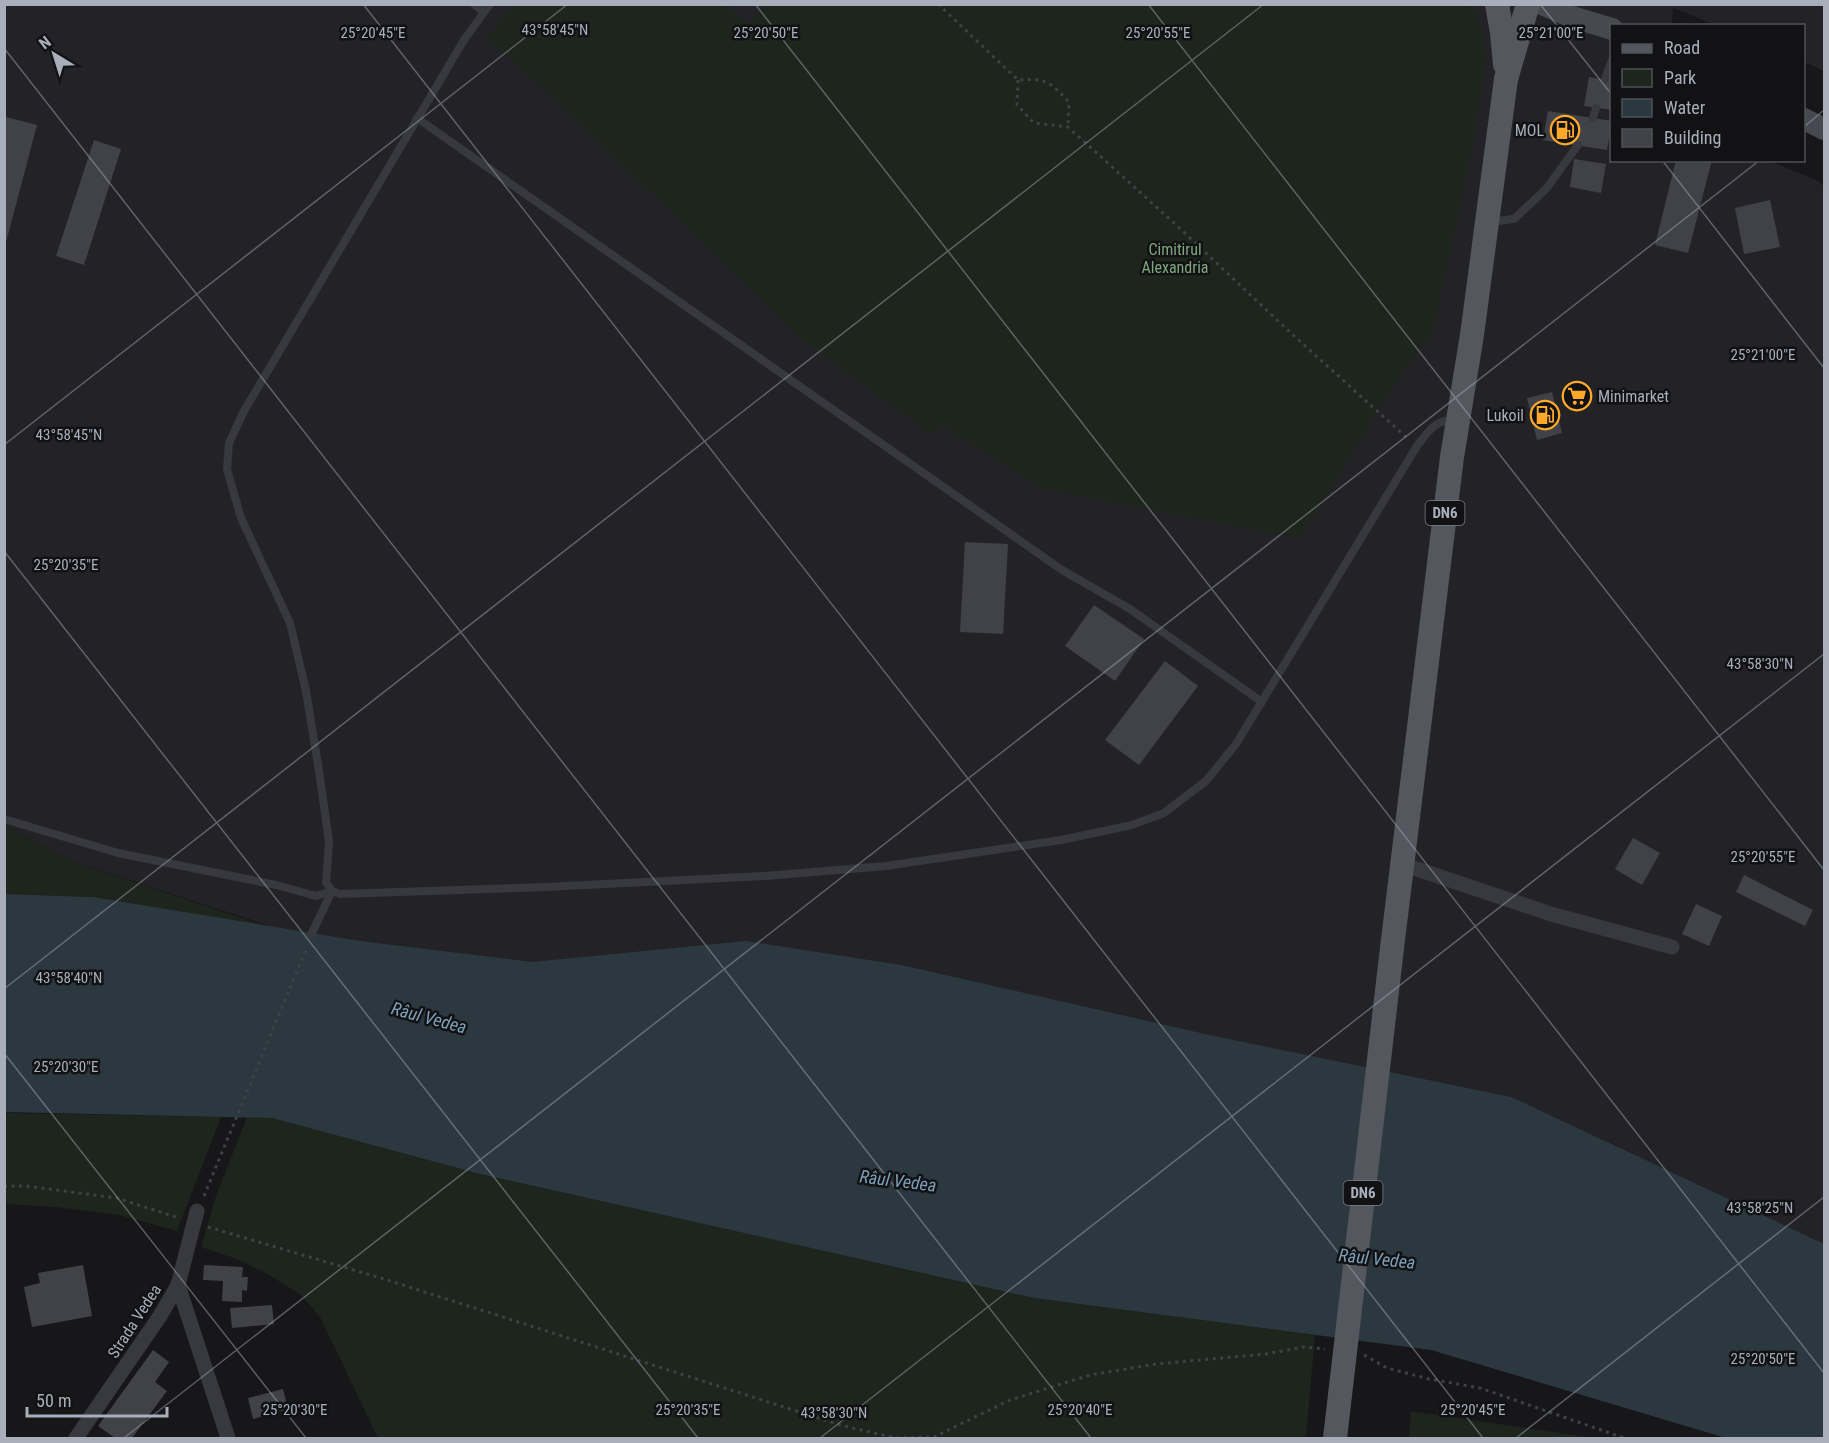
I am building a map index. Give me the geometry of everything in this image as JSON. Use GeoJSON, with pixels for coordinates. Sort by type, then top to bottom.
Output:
{"type":"FeatureCollection","features":[{"type":"Feature","properties":{"kind":"main road","name":"DN6"},"geometry":{"type":"LineString","coordinates":[[1497,4],[1506,79]]}},
{"type":"Feature","properties":{"kind":"main road","name":"DN6"},"geometry":{"type":"LineString","coordinates":[[1335,1438],[1402,864],[1457,421],[1472,335],[1506,79],[1526,4],[1517,6],[1505,4]]}},
{"type":"Feature","properties":{"kind":"main road"},"geometry":{"type":"LineString","coordinates":[[1542,4],[1576,18],[1607,27]]}},
{"type":"Feature","properties":{"kind":"main road"},"geometry":{"type":"LineString","coordinates":[[1578,4],[1607,27]]}},
{"type":"Feature","properties":{"kind":"main road"},"geometry":{"type":"LineString","coordinates":[[1805,120],[1824,129]]}},
{"type":"Feature","properties":{"kind":"street"},"geometry":{"type":"LineString","coordinates":[[1402,864],[1551,914],[1672,946]]}},
{"type":"Feature","properties":{"kind":"street","name":"Strada Vedea"},"geometry":{"type":"LineString","coordinates":[[76,1438],[154,1325],[178,1285],[196,1217]]}},
{"type":"Feature","properties":{"kind":"street"},"geometry":{"type":"LineString","coordinates":[[178,1285],[228,1438]]}},
{"type":"Feature","properties":{"kind":"lane"},"geometry":{"type":"LineString","coordinates":[[474,4],[483,12]]}},
{"type":"Feature","properties":{"kind":"lane"},"geometry":{"type":"LineString","coordinates":[[490,4],[464,40],[417,118],[244,411],[229,443],[227,469],[241,518],[290,623],[306,691],[329,842],[326,882],[332,891],[340,894],[364,895],[765,876],[886,866],[1061,840],[1132,825],[1164,813],[1206,781],[1236,744],[1427,432],[1437,423],[1449,419],[1457,421]]}},
{"type":"Feature","properties":{"kind":"lane"},"geometry":{"type":"LineString","coordinates":[[1605,79],[1610,63]]}},
{"type":"Feature","properties":{"kind":"lane"},"geometry":{"type":"LineString","coordinates":[[1593,118],[1596,108]]}},
{"type":"Feature","properties":{"kind":"lane"},"geometry":{"type":"LineString","coordinates":[[417,118],[1062,570],[1130,609],[1262,702]]}},
{"type":"Feature","properties":{"kind":"lane"},"geometry":{"type":"LineString","coordinates":[[1486,222],[1514,219],[1546,189],[1578,146]]}},
{"type":"Feature","properties":{"kind":"lane"},"geometry":{"type":"LineString","coordinates":[[4,819],[118,852],[276,885],[316,896],[332,891]]}},
{"type":"Feature","properties":{"kind":"lane"},"geometry":{"type":"LineString","coordinates":[[311,935],[332,891]]}},
{"type":"Feature","properties":{"kind":"path"},"geometry":{"type":"LineString","coordinates":[[938,4],[1018,80],[1035,79],[1052,84],[1069,102],[1068,127]]}},
{"type":"Feature","properties":{"kind":"path"},"geometry":{"type":"LineString","coordinates":[[1018,80],[1017,105],[1034,123],[1068,127],[1417,446]]}},
{"type":"Feature","properties":{"kind":"path"},"geometry":{"type":"LineString","coordinates":[[196,1217],[311,935]]}},
{"type":"Feature","properties":{"kind":"path"},"geometry":{"type":"LineString","coordinates":[[4,1186],[26,1186],[117,1198],[196,1217],[840,1425],[895,1438],[934,1437],[1010,1400],[1090,1375],[1156,1364],[1266,1354],[1304,1347],[1326,1349]]}},
{"type":"Feature","properties":{"kind":"path"},"geometry":{"type":"LineString","coordinates":[[1360,1353],[1387,1368],[1429,1379],[1480,1388],[1624,1438]]}},
{"type":"Feature","properties":{"kind":"shaded area"},"geometry":{"type":"Polygon","coordinates":[[[4,5],[1824,5],[1824,71],[1805,62],[1805,24],[1713,24],[1673,8],[1672,24],[1610,24],[1610,162],[1772,162],[1816,180],[1824,186],[1824,1438],[72,861],[5,825],[4,5]]]}},
{"type":"Feature","properties":{"kind":"green space","name":"Cimitirul Alexandria"},"geometry":{"type":"Polygon","coordinates":[[[517,4],[726,5],[748,24],[767,4],[1471,5],[1483,32],[1486,59],[1473,146],[1434,329],[1381,406],[1300,539],[1042,489],[941,425],[930,434],[799,337],[597,140],[486,37],[517,4]]]}},
{"type":"Feature","properties":{"kind":"green space"},"geometry":{"type":"Polygon","coordinates":[[[5,825],[72,861],[269,927],[93,897],[5,894],[5,825]]]}},
{"type":"Feature","properties":{"kind":"green space"},"geometry":{"type":"Polygon","coordinates":[[[5,1113],[221,1117],[177,1231],[119,1215],[56,1207],[5,1204],[5,1113]]]}},
{"type":"Feature","properties":{"kind":"green space"},"geometry":{"type":"Polygon","coordinates":[[[247,1117],[272,1118],[480,1174],[1034,1298],[1315,1335],[1306,1438],[378,1438],[320,1317],[301,1295],[266,1273],[237,1259],[201,1247],[216,1196],[247,1117]]]}},
{"type":"Feature","properties":{"kind":"green space"},"geometry":{"type":"Polygon","coordinates":[[[1411,1411],[1594,1438],[1409,1438],[1411,1411]]]}},
{"type":"Feature","properties":{"kind":"water","name":"Râul Vedea"},"geometry":{"type":"Polygon","coordinates":[[[5,894],[93,897],[360,941],[532,962],[746,941],[901,965],[1214,1036],[1511,1097],[1824,1244],[1824,1438],[1726,1438],[1431,1350],[1034,1298],[480,1174],[272,1118],[5,1112],[5,894]]]}},
{"type":"Feature","properties":{"kind":"building"},"geometry":{"type":"Polygon","coordinates":[[[1589,77],[1610,81],[1610,110],[1584,106],[1589,77]]]}},
{"type":"Feature","properties":{"kind":"building"},"geometry":{"type":"Polygon","coordinates":[[[1548,111],[1610,121],[1607,150],[1543,140],[1548,111]]]}},
{"type":"Feature","properties":{"kind":"building"},"geometry":{"type":"Polygon","coordinates":[[[6,117],[37,125],[5,246],[4,122],[6,117]]]}},
{"type":"Feature","properties":{"kind":"building"},"geometry":{"type":"Polygon","coordinates":[[[94,140],[121,149],[84,265],[56,256],[94,140]]]}},
{"type":"Feature","properties":{"kind":"building"},"geometry":{"type":"Polygon","coordinates":[[[1574,159],[1606,164],[1601,193],[1570,187],[1574,159]]]}},
{"type":"Feature","properties":{"kind":"building"},"geometry":{"type":"Polygon","coordinates":[[[1676,162],[1711,162],[1688,253],[1655,245],[1676,162]]]}},
{"type":"Feature","properties":{"kind":"building"},"geometry":{"type":"Polygon","coordinates":[[[1770,200],[1780,247],[1744,254],[1735,208],[1770,200]]]}},
{"type":"Feature","properties":{"kind":"building","name":"Lukoil"},"geometry":{"type":"Polygon","coordinates":[[[1552,392],[1562,433],[1537,440],[1527,398],[1552,392]]]}},
{"type":"Feature","properties":{"kind":"building"},"geometry":{"type":"Polygon","coordinates":[[[965,542],[1008,544],[1003,634],[960,632],[965,542]]]}},
{"type":"Feature","properties":{"kind":"building"},"geometry":{"type":"Polygon","coordinates":[[[1094,605],[1144,639],[1115,681],[1065,646],[1094,605]]]}},
{"type":"Feature","properties":{"kind":"building"},"geometry":{"type":"Polygon","coordinates":[[[1165,661],[1198,686],[1139,765],[1105,740],[1165,661]]]}},
{"type":"Feature","properties":{"kind":"building"},"geometry":{"type":"Polygon","coordinates":[[[1633,838],[1660,853],[1642,885],[1615,869],[1633,838]]]}},
{"type":"Feature","properties":{"kind":"building"},"geometry":{"type":"Polygon","coordinates":[[[1744,875],[1813,910],[1805,926],[1736,892],[1744,875]]]}},
{"type":"Feature","properties":{"kind":"building"},"geometry":{"type":"Polygon","coordinates":[[[1696,904],[1722,916],[1709,946],[1682,934],[1696,904]]]}},
{"type":"Feature","properties":{"kind":"building"},"geometry":{"type":"Polygon","coordinates":[[[83,1265],[92,1316],[32,1327],[24,1287],[40,1283],[38,1273],[83,1265]]]}},
{"type":"Feature","properties":{"kind":"building"},"geometry":{"type":"Polygon","coordinates":[[[204,1265],[243,1267],[242,1277],[248,1277],[247,1291],[242,1290],[242,1302],[222,1301],[223,1281],[203,1280],[204,1265]]]}},
{"type":"Feature","properties":{"kind":"building"},"geometry":{"type":"Polygon","coordinates":[[[272,1305],[274,1324],[232,1328],[230,1308],[272,1305]]]}},
{"type":"Feature","properties":{"kind":"building"},"geometry":{"type":"Polygon","coordinates":[[[153,1350],[169,1362],[155,1382],[167,1391],[132,1438],[115,1438],[98,1426],[153,1350]]]}},
{"type":"Feature","properties":{"kind":"building"},"geometry":{"type":"Polygon","coordinates":[[[283,1389],[288,1409],[253,1419],[248,1398],[283,1389]]]}},
{"type":"Feature","properties":{"kind":"place","name":"MOL"},"geometry":{"type":"Point","coordinates":[1565,130]}},
{"type":"Feature","properties":{"kind":"place","name":"Minimarket"},"geometry":{"type":"Point","coordinates":[1577,396]}},
{"type":"Feature","properties":{"kind":"place","name":"Lukoil"},"geometry":{"type":"Point","coordinates":[1545,415]}}]}
